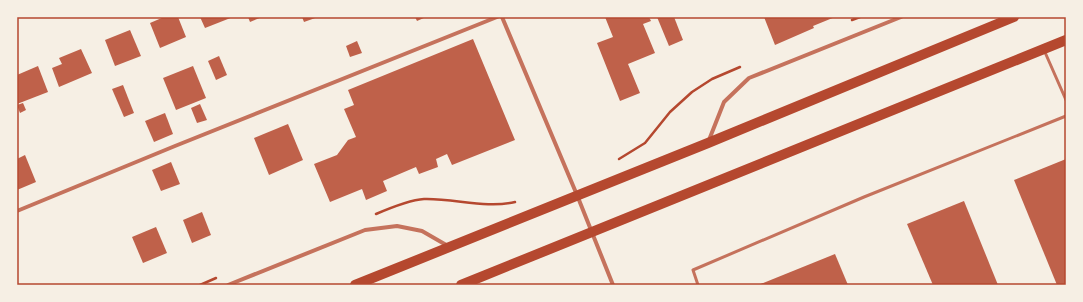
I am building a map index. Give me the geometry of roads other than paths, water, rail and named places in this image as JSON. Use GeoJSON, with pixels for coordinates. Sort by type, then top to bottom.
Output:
{"type":"FeatureCollection","features":[{"type":"Feature","properties":{"kind":"main road"},"geometry":{"type":"LineString","coordinates":[[355,285],[577,195],[708,144],[1014,17]]}},
{"type":"Feature","properties":{"kind":"main road"},"geometry":{"type":"LineString","coordinates":[[460,285],[1066,40]]}},
{"type":"Feature","properties":{"kind":"street"},"geometry":{"type":"LineString","coordinates":[[17,211],[182,143],[497,17]]}},
{"type":"Feature","properties":{"kind":"street"},"geometry":{"type":"LineString","coordinates":[[502,17],[613,285]]}},
{"type":"Feature","properties":{"kind":"street"},"geometry":{"type":"LineString","coordinates":[[708,144],[724,102],[749,78],[901,17]]}},
{"type":"Feature","properties":{"kind":"street"},"geometry":{"type":"LineString","coordinates":[[228,285],[365,230],[396,226],[422,231],[450,247]]}},
{"type":"Feature","properties":{"kind":"lane"},"geometry":{"type":"LineString","coordinates":[[1044,49],[1066,100]]}},
{"type":"Feature","properties":{"kind":"lane"},"geometry":{"type":"LineString","coordinates":[[698,285],[693,270],[864,197],[1066,116]]}}]}
